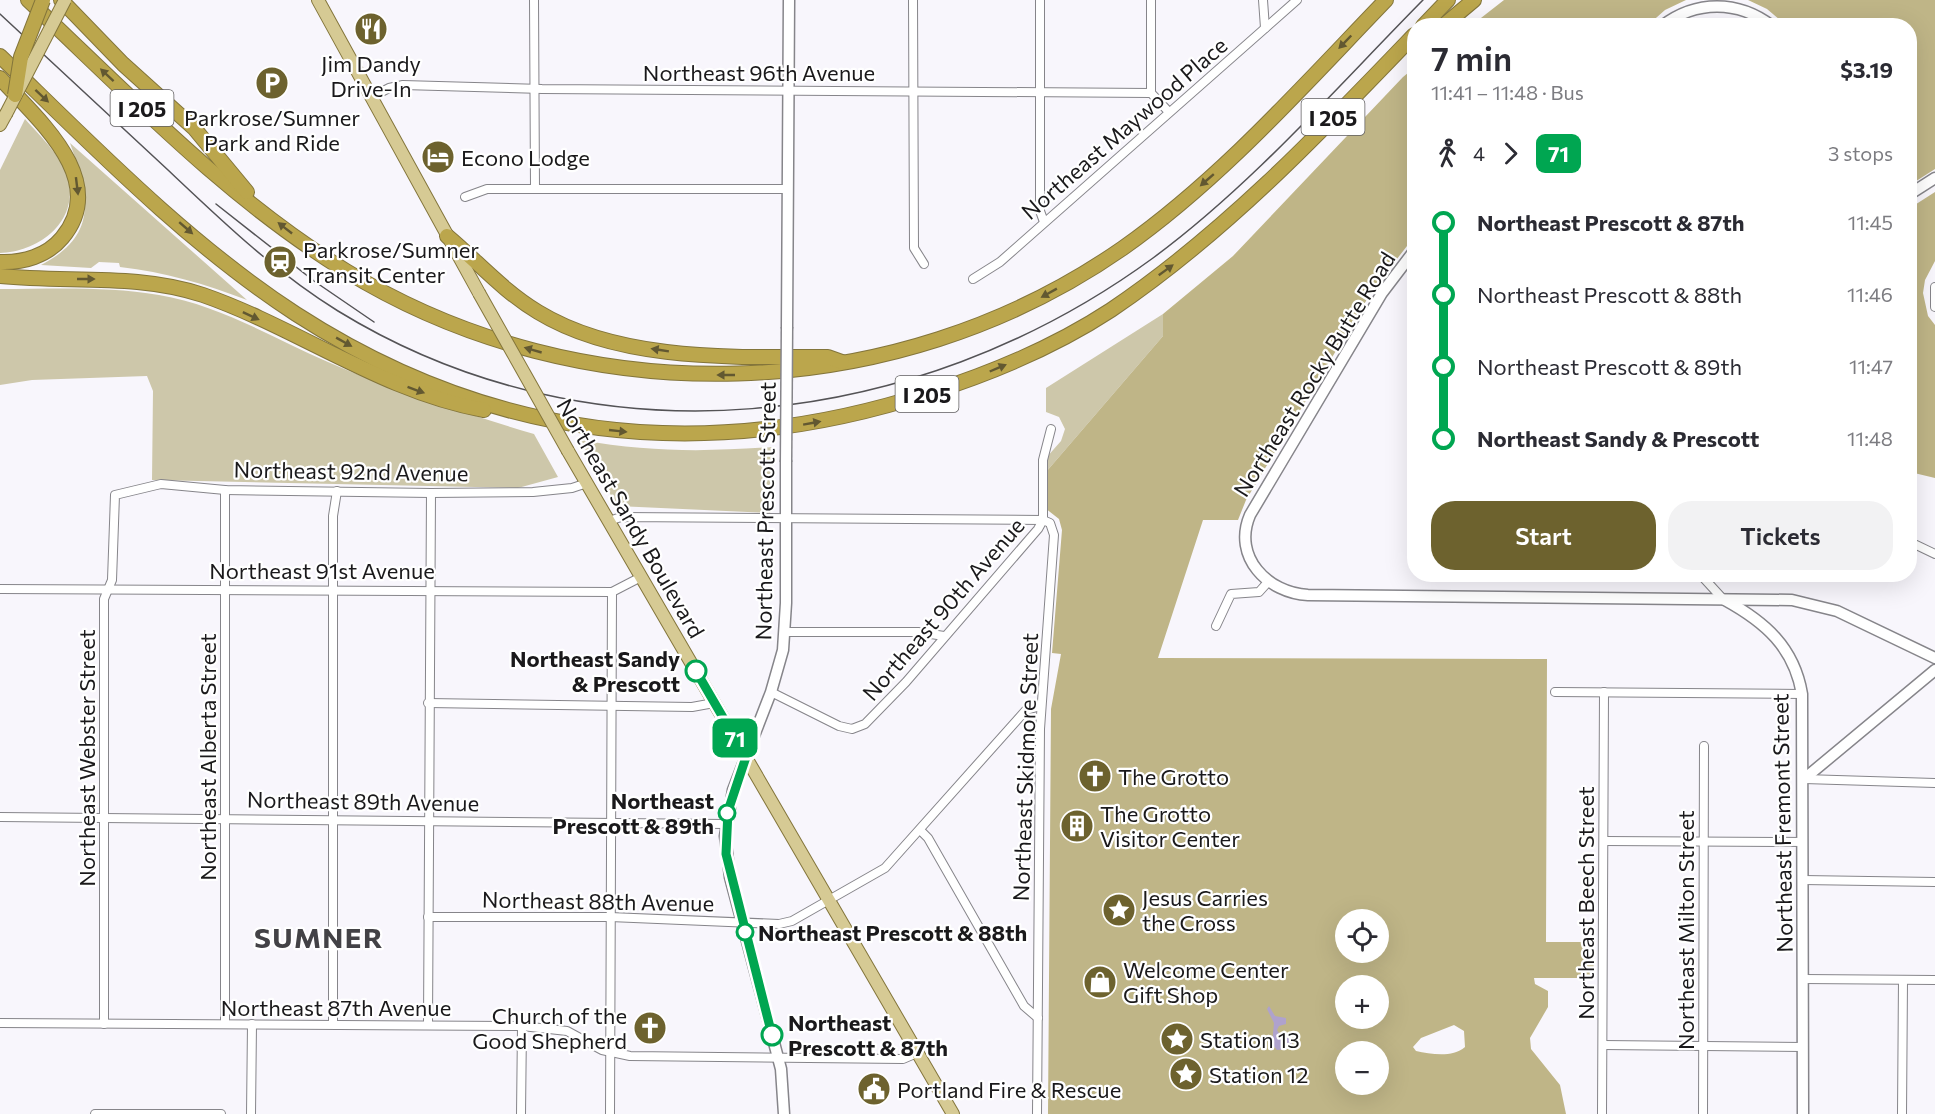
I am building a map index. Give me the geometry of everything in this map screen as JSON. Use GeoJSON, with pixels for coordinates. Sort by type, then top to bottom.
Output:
{"type":"FeatureCollection","features":[{"type":"Feature","properties":{"kind":"highway","name":"I 205"},"geometry":{"type":"LineString","coordinates":[[28,0],[218,177],[326,258],[381,291],[445,321],[532,350],[616,368],[708,375],[769,373],[847,363],[937,340],[1000,316],[1063,285],[1120,250],[1211,177],[1386,0]]}},
{"type":"Feature","properties":{"kind":"highway"},"geometry":{"type":"LineString","coordinates":[[15,95],[21,57],[43,0]]}},
{"type":"Feature","properties":{"kind":"highway"},"geometry":{"type":"LineString","coordinates":[[63,0],[123,64],[194,128],[262,210]]}},
{"type":"Feature","properties":{"kind":"highway"},"geometry":{"type":"LineString","coordinates":[[1431,18],[1448,0]]}},
{"type":"Feature","properties":{"kind":"highway"},"geometry":{"type":"LineString","coordinates":[[1453,18],[1474,0]]}},
{"type":"Feature","properties":{"kind":"highway","name":"I 205"},"geometry":{"type":"LineString","coordinates":[[0,56],[168,213],[271,297],[322,330],[376,359],[461,394],[519,412],[579,426],[639,433],[732,434],[796,426],[854,415],[971,379],[1082,327],[1108,312],[1179,260],[1237,211],[1407,42]]}},
{"type":"Feature","properties":{"kind":"highway"},"geometry":{"type":"LineString","coordinates":[[1392,58],[1407,52]]}},
{"type":"Feature","properties":{"kind":"highway"},"geometry":{"type":"LineString","coordinates":[[0,78],[63,151],[74,171],[78,193],[72,223],[53,247],[27,260],[0,262]]}},
{"type":"Feature","properties":{"kind":"highway"},"geometry":{"type":"LineString","coordinates":[[447,236],[521,301],[539,313],[582,332],[634,345],[708,356],[828,357],[847,363]]}},
{"type":"Feature","properties":{"kind":"highway"},"geometry":{"type":"LineString","coordinates":[[0,276],[27,280],[129,280],[180,289],[231,307],[414,389],[473,408],[519,412]]}},
{"type":"Feature","properties":{"kind":"main road"},"geometry":{"type":"LineString","coordinates":[[0,125],[63,0]]}},
{"type":"Feature","properties":{"kind":"main road","name":"Northeast Sandy Boulevard"},"geometry":{"type":"LineString","coordinates":[[318,0],[478,293],[586,483],[952,1114]]}},
{"type":"Feature","properties":{"kind":"street"},"geometry":{"type":"LineString","coordinates":[[534,0],[534,188]]}},
{"type":"Feature","properties":{"kind":"street","name":"Northeast Prescott Street"},"geometry":{"type":"LineString","coordinates":[[784,1114],[778,1058],[728,865],[726,824],[733,790],[781,661],[785,632],[789,0]]}},
{"type":"Feature","properties":{"kind":"street"},"geometry":{"type":"LineString","coordinates":[[913,0],[914,248],[924,264]]}},
{"type":"Feature","properties":{"kind":"street"},"geometry":{"type":"LineString","coordinates":[[1040,0],[1040,211],[1044,222]]}},
{"type":"Feature","properties":{"kind":"street"},"geometry":{"type":"LineString","coordinates":[[1151,0],[1151,93],[1168,111]]}},
{"type":"Feature","properties":{"kind":"street"},"geometry":{"type":"LineString","coordinates":[[1263,0],[1265,28]]}},
{"type":"Feature","properties":{"kind":"street","name":"Northeast Maywood Place"},"geometry":{"type":"LineString","coordinates":[[973,279],[999,262],[1153,129],[1168,111],[1184,100],[1297,0]]}},
{"type":"Feature","properties":{"kind":"street"},"geometry":{"type":"LineString","coordinates":[[1676,18],[1691,9],[1718,5],[1750,11],[1760,18]]}},
{"type":"Feature","properties":{"kind":"street","name":"Northeast 96th Avenue"},"geometry":{"type":"LineString","coordinates":[[370,98],[395,85],[1151,93]]}},
{"type":"Feature","properties":{"kind":"street"},"geometry":{"type":"LineString","coordinates":[[1917,190],[1935,178]]}},
{"type":"Feature","properties":{"kind":"street"},"geometry":{"type":"LineString","coordinates":[[465,197],[486,189],[788,189]]}},
{"type":"Feature","properties":{"kind":"street","name":"Northeast Rocky Butte Road"},"geometry":{"type":"LineString","coordinates":[[1268,582],[1255,568],[1248,555],[1245,532],[1250,515],[1382,293],[1407,260]]}},
{"type":"Feature","properties":{"kind":"street"},"geometry":{"type":"LineString","coordinates":[[1935,287],[1935,306]]}},
{"type":"Feature","properties":{"kind":"street","name":"Northeast Skidmore Street"},"geometry":{"type":"LineString","coordinates":[[1037,1114],[1041,706],[1054,535],[1050,523],[1043,520],[1043,460],[1051,429]]}},
{"type":"Feature","properties":{"kind":"street","name":"Northeast 92nd Avenue"},"geometry":{"type":"LineString","coordinates":[[115,495],[161,484],[225,489],[431,493],[533,492],[572,488],[586,483]]}},
{"type":"Feature","properties":{"kind":"street","name":"Northeast Alberta Street"},"geometry":{"type":"LineString","coordinates":[[225,489],[225,1024]]}},
{"type":"Feature","properties":{"kind":"street"},"geometry":{"type":"LineString","coordinates":[[333,1024],[333,516],[337,491]]}},
{"type":"Feature","properties":{"kind":"street"},"geometry":{"type":"LineString","coordinates":[[428,1025],[428,703],[431,493]]}},
{"type":"Feature","properties":{"kind":"street","name":"Northeast Webster Street"},"geometry":{"type":"LineString","coordinates":[[104,1024],[104,599],[112,580],[115,495]]}},
{"type":"Feature","properties":{"kind":"street"},"geometry":{"type":"LineString","coordinates":[[609,521],[621,517],[1043,520]]}},
{"type":"Feature","properties":{"kind":"street","name":"Northeast 90th Avenue"},"geometry":{"type":"LineString","coordinates":[[771,692],[839,726],[856,728],[866,724],[906,682],[1038,529],[1043,520]]}},
{"type":"Feature","properties":{"kind":"street"},"geometry":{"type":"LineString","coordinates":[[1917,545],[1935,554]]}},
{"type":"Feature","properties":{"kind":"street","name":"Northeast 91st Avenue"},"geometry":{"type":"LineString","coordinates":[[0,589],[430,589],[612,592],[641,577]]}},
{"type":"Feature","properties":{"kind":"street"},"geometry":{"type":"LineString","coordinates":[[1216,626],[1227,598],[1236,593],[1259,592],[1268,582],[1285,591],[1308,595],[1779,599],[1815,604],[1851,617],[1935,658]]}},
{"type":"Feature","properties":{"kind":"street","name":"Northeast Fremont Street"},"geometry":{"type":"LineString","coordinates":[[1707,582],[1722,598],[1747,612],[1775,635],[1791,657],[1802,694],[1803,1114]]}},
{"type":"Feature","properties":{"kind":"street"},"geometry":{"type":"LineString","coordinates":[[610,1114],[612,592]]}},
{"type":"Feature","properties":{"kind":"street"},"geometry":{"type":"LineString","coordinates":[[785,632],[918,632],[944,636]]}},
{"type":"Feature","properties":{"kind":"street"},"geometry":{"type":"LineString","coordinates":[[1804,779],[1935,670]]}},
{"type":"Feature","properties":{"kind":"street"},"geometry":{"type":"LineString","coordinates":[[1555,692],[1802,694]]}},
{"type":"Feature","properties":{"kind":"street","name":"Northeast Beech Street"},"geometry":{"type":"LineString","coordinates":[[1602,1114],[1604,692]]}},
{"type":"Feature","properties":{"kind":"street"},"geometry":{"type":"LineString","coordinates":[[428,703],[692,707],[714,703]]}},
{"type":"Feature","properties":{"kind":"street","name":"Northeast 88th Avenue"},"geometry":{"type":"LineString","coordinates":[[428,917],[610,917],[787,922],[878,873],[921,830],[1026,710],[1041,706]]}},
{"type":"Feature","properties":{"kind":"street","name":"Northeast Milton Street"},"geometry":{"type":"LineString","coordinates":[[1702,1114],[1704,746]]}},
{"type":"Feature","properties":{"kind":"street"},"geometry":{"type":"LineString","coordinates":[[1804,779],[1935,783]]}},
{"type":"Feature","properties":{"kind":"street","name":"Northeast 89th Avenue"},"geometry":{"type":"LineString","coordinates":[[0,817],[428,819],[726,824]]}},
{"type":"Feature","properties":{"kind":"street"},"geometry":{"type":"LineString","coordinates":[[921,830],[928,838],[1024,1006],[1038,1018]]}},
{"type":"Feature","properties":{"kind":"street"},"geometry":{"type":"LineString","coordinates":[[1604,841],[1803,842]]}},
{"type":"Feature","properties":{"kind":"street"},"geometry":{"type":"LineString","coordinates":[[1803,880],[1935,882]]}},
{"type":"Feature","properties":{"kind":"street"},"geometry":{"type":"LineString","coordinates":[[1803,979],[1935,980]]}},
{"type":"Feature","properties":{"kind":"street"},"geometry":{"type":"LineString","coordinates":[[1902,1114],[1903,980]]}},
{"type":"Feature","properties":{"kind":"street","name":"Northeast 87th Avenue"},"geometry":{"type":"LineString","coordinates":[[0,1023],[522,1026],[567,1031],[610,1053],[903,1059],[917,1053]]}},
{"type":"Feature","properties":{"kind":"street"},"geometry":{"type":"LineString","coordinates":[[252,1024],[252,1114]]}},
{"type":"Feature","properties":{"kind":"street"},"geometry":{"type":"LineString","coordinates":[[521,1114],[522,1026]]}},
{"type":"Feature","properties":{"kind":"street"},"geometry":{"type":"LineString","coordinates":[[1603,1045],[1803,1047]]}},
{"type":"Feature","properties":{"kind":"street"},"geometry":{"type":"LineString","coordinates":[[95,1114],[221,1114]]}},
{"type":"Feature","properties":{"kind":"shaded area"},"geometry":{"type":"Polygon","coordinates":[[[1504,0],[1686,0],[1665,10],[1656,18],[1481,18],[1504,0]]]}},
{"type":"Feature","properties":{"kind":"shaded area"},"geometry":{"type":"Polygon","coordinates":[[[1748,0],[1935,0],[1935,169],[1917,181],[1917,18],[1778,18],[1767,9],[1748,0]]]}},
{"type":"Feature","properties":{"kind":"shaded area"},"geometry":{"type":"Polygon","coordinates":[[[1407,74],[1407,246],[1372,291],[1246,500],[1238,520],[1203,520],[1158,658],[1547,659],[1546,942],[1593,942],[1594,978],[1534,978],[1535,984],[1548,991],[1548,1007],[1530,1038],[1531,1049],[1560,1085],[1566,1114],[1048,1114],[1051,709],[1061,654],[1052,653],[1062,530],[1059,519],[1045,508],[1046,472],[1163,336],[1163,314],[1233,256],[1407,74]],[[1454,1025],[1421,1038],[1413,1047],[1416,1051],[1435,1054],[1454,1053],[1465,1047],[1464,1031],[1454,1025]]]}},
{"type":"Feature","properties":{"kind":"shaded area"},"geometry":{"type":"Polygon","coordinates":[[[25,119],[58,157],[67,175],[70,199],[60,224],[51,234],[27,248],[0,253],[0,170],[25,119]]]}},
{"type":"Feature","properties":{"kind":"shaded area"},"geometry":{"type":"Polygon","coordinates":[[[70,143],[247,300],[185,279],[120,267],[119,263],[99,262],[91,268],[41,265],[73,241],[81,227],[84,213],[82,181],[70,143]]]}},
{"type":"Feature","properties":{"kind":"shaded area"},"geometry":{"type":"Polygon","coordinates":[[[1935,192],[1935,261],[1925,280],[1923,293],[1928,316],[1935,325],[1935,478],[1917,474],[1917,204],[1935,192]]]}},
{"type":"Feature","properties":{"kind":"shaded area"},"geometry":{"type":"Polygon","coordinates":[[[0,289],[120,290],[159,295],[203,306],[379,383],[534,434],[558,477],[518,488],[152,480],[153,391],[147,376],[32,380],[0,385],[0,289]]]}},
{"type":"Feature","properties":{"kind":"shaded area"},"geometry":{"type":"Polygon","coordinates":[[[1163,314],[1163,336],[1046,472],[1046,458],[1061,441],[1065,429],[1059,417],[1046,412],[1046,388],[1163,314]]]}},
{"type":"Feature","properties":{"kind":"shaded area"},"geometry":{"type":"Polygon","coordinates":[[[580,440],[676,450],[773,447],[773,507],[770,513],[617,506],[580,440]]]}},
{"type":"Feature","properties":{"kind":"shaded area"},"geometry":{"type":"Polygon","coordinates":[[[1269,1006],[1275,1016],[1286,1018],[1286,1024],[1279,1026],[1277,1030],[1282,1038],[1292,1037],[1292,1044],[1288,1049],[1277,1050],[1272,1044],[1274,1023],[1267,1009],[1269,1006]]]}},
{"type":"Feature","properties":{"kind":"tram line"},"geometry":{"type":"LineString","coordinates":[[0,14],[250,245],[292,280],[338,311],[437,361],[540,393],[646,409],[752,409],[858,393],[961,362],[1060,317],[1153,258],[1225,199],[1293,134],[1423,0]]}},
{"type":"Feature","properties":{"kind":"tram line"},"geometry":{"type":"LineString","coordinates":[[216,204],[314,281],[374,322]]}},
{"type":"Feature","properties":{"kind":"bus line","name":"71"},"geometry":{"type":"LineString","coordinates":[[696,671],[746,757],[733,790],[728,811],[725,836],[726,854],[730,878],[772,1035]]}},
{"type":"Feature","properties":{"kind":"place","name":"Jim Dandy Drive-In"},"geometry":{"type":"Point","coordinates":[371,29]}},
{"type":"Feature","properties":{"kind":"place","name":"Parkrose/Sumner Park and Ride"},"geometry":{"type":"Point","coordinates":[272,83]}},
{"type":"Feature","properties":{"kind":"place","name":"Econo Lodge"},"geometry":{"type":"Point","coordinates":[438,157]}},
{"type":"Feature","properties":{"kind":"place","name":"Parkrose/Sumner Transit Center"},"geometry":{"type":"Point","coordinates":[280,262]}},
{"type":"Feature","properties":{"kind":"place","name":"Northeast Sandy & Prescott"},"geometry":{"type":"Point","coordinates":[696,671]}},
{"type":"Feature","properties":{"kind":"place","name":"The Grotto"},"geometry":{"type":"Point","coordinates":[1095,776]}},
{"type":"Feature","properties":{"kind":"place","name":"Northeast Prescott & 89th"},"geometry":{"type":"Point","coordinates":[727,813]}},
{"type":"Feature","properties":{"kind":"place","name":"The Grotto Visitor Center"},"geometry":{"type":"Point","coordinates":[1077,826]}},
{"type":"Feature","properties":{"kind":"place","name":"Jesus Carries the Cross"},"geometry":{"type":"Point","coordinates":[1119,910]}},
{"type":"Feature","properties":{"kind":"place","name":"Northeast Prescott & 88th"},"geometry":{"type":"Point","coordinates":[745,932]}},
{"type":"Feature","properties":{"kind":"place","name":"Welcome Center Gift Shop"},"geometry":{"type":"Point","coordinates":[1100,982]}},
{"type":"Feature","properties":{"kind":"place","name":"Church of the Good Shepherd"},"geometry":{"type":"Point","coordinates":[650,1028]}},
{"type":"Feature","properties":{"kind":"place","name":"Northeast Prescott & 87th"},"geometry":{"type":"Point","coordinates":[772,1035]}},
{"type":"Feature","properties":{"kind":"place","name":"Station 13"},"geometry":{"type":"Point","coordinates":[1177,1039]}},
{"type":"Feature","properties":{"kind":"place","name":"Station 12"},"geometry":{"type":"Point","coordinates":[1186,1074]}},
{"type":"Feature","properties":{"kind":"place","name":"Portland Fire & Rescue"},"geometry":{"type":"Point","coordinates":[874,1089]}},
{"type":"Feature","properties":{"kind":"district","name":"SUMNER"},"geometry":{"type":"Point","coordinates":[319,937]}}]}
